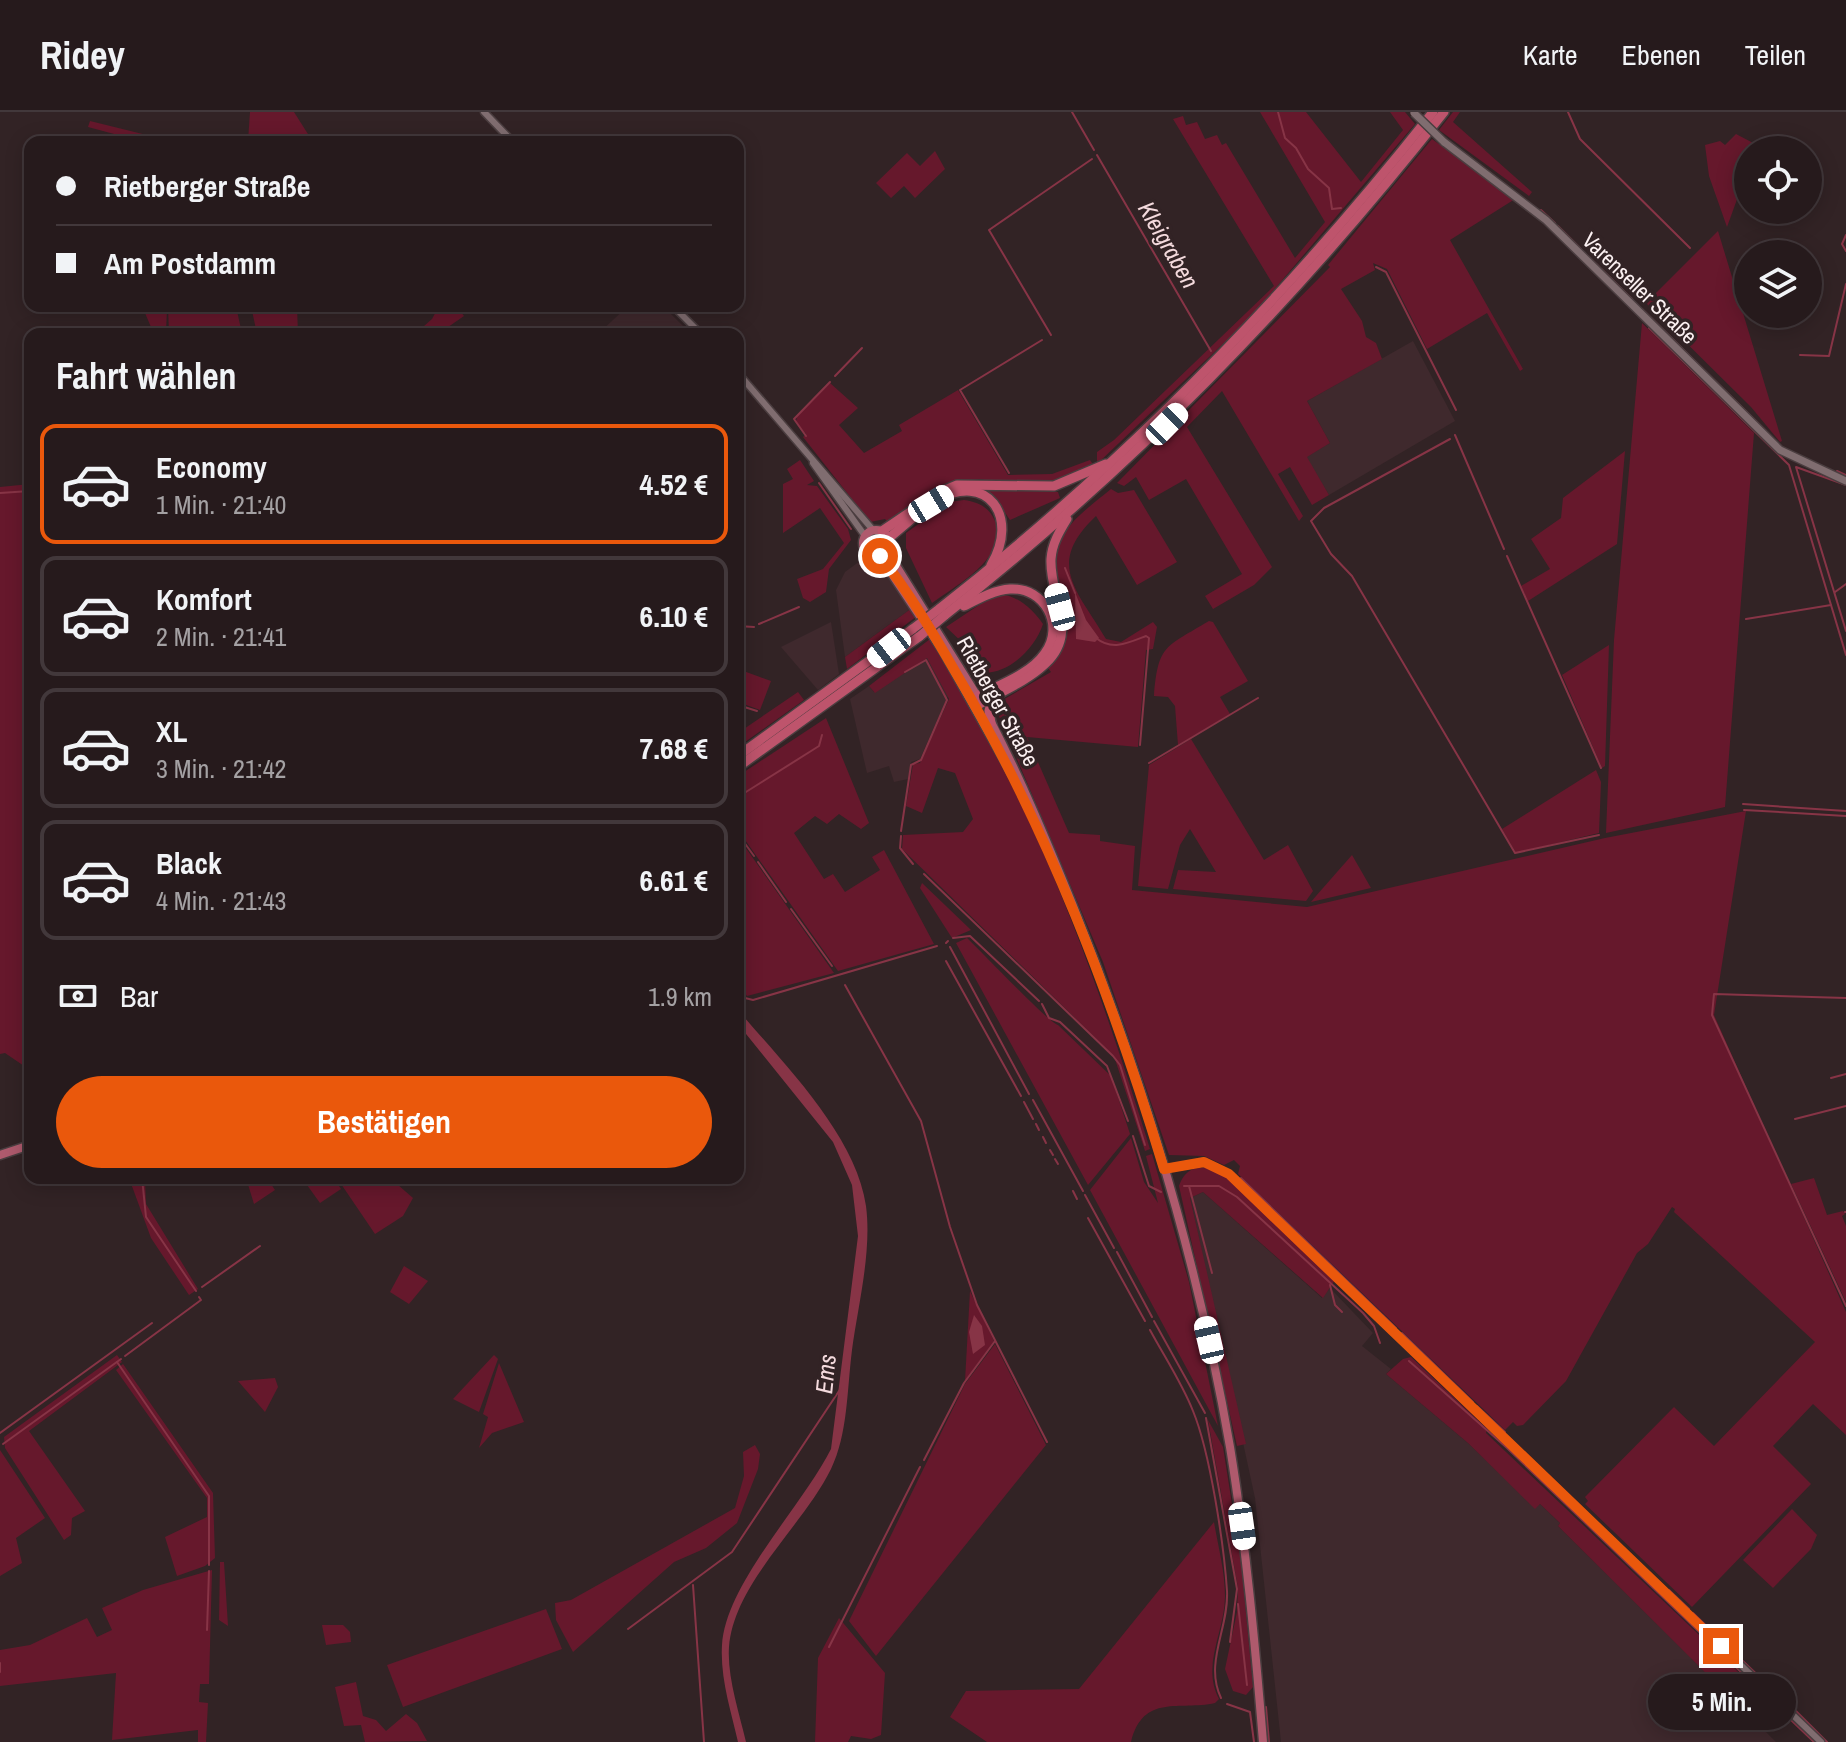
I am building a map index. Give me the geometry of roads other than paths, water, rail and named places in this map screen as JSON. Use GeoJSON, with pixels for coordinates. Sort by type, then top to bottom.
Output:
{"type":"FeatureCollection","features":[{"type":"Feature","properties":{"kind":"highway"},"geometry":{"type":"LineString","coordinates":[[944,612],[1120,457],[1232,347],[1312,259],[1433,112]]}},
{"type":"Feature","properties":{"kind":"highway"},"geometry":{"type":"LineString","coordinates":[[744,762],[1072,512],[1238,353],[1318,266],[1444,112]]}},
{"type":"Feature","properties":{"kind":"highway"},"geometry":{"type":"LineString","coordinates":[[877,534],[938,493],[957,485],[979,482],[1022,488],[1054,486],[1086,476],[1120,457]]}},
{"type":"Feature","properties":{"kind":"highway"},"geometry":{"type":"LineString","coordinates":[[877,534],[946,495],[977,493],[991,501],[1004,524],[1003,543],[987,571]]}},
{"type":"Feature","properties":{"kind":"highway"},"geometry":{"type":"LineString","coordinates":[[976,701],[993,696],[1038,670],[1059,647],[1063,624],[1052,577],[1051,554],[1072,512]]}},
{"type":"Feature","properties":{"kind":"highway"},"geometry":{"type":"LineString","coordinates":[[944,612],[993,593],[1017,589],[1038,597],[1051,615],[1052,639],[1042,658],[976,701]]}},
{"type":"Feature","properties":{"kind":"highway"},"geometry":{"type":"LineString","coordinates":[[991,723],[989,711],[993,696]]}},
{"type":"Feature","properties":{"kind":"highway"},"geometry":{"type":"LineString","coordinates":[[744,752],[805,715]]}},
{"type":"Feature","properties":{"kind":"main road","name":"Varenseller Straße"},"geometry":{"type":"LineString","coordinates":[[1413,113],[1444,142],[1546,220],[1780,450],[1846,481]]}},
{"type":"Feature","properties":{"kind":"main road"},"geometry":{"type":"LineString","coordinates":[[877,534],[884,554]]}},
{"type":"Feature","properties":{"kind":"main road","name":"Rietberger Straße"},"geometry":{"type":"LineString","coordinates":[[877,534],[865,550],[872,555],[884,554],[991,723],[1018,774],[1114,1014],[1158,1149],[1198,1295],[1226,1428],[1248,1573],[1263,1742]]}},
{"type":"Feature","properties":{"kind":"main road","name":"Rietberger Straße"},"geometry":{"type":"LineString","coordinates":[[976,701],[1060,877]]}},
{"type":"Feature","properties":{"kind":"main road"},"geometry":{"type":"LineString","coordinates":[[0,1155],[24,1147]]}},
{"type":"Feature","properties":{"kind":"street"},"geometry":{"type":"LineString","coordinates":[[484,112],[507,136]]}},
{"type":"Feature","properties":{"kind":"street"},"geometry":{"type":"LineString","coordinates":[[679,312],[695,328]]}},
{"type":"Feature","properties":{"kind":"street"},"geometry":{"type":"LineString","coordinates":[[744,380],[877,534]]}},
{"type":"Feature","properties":{"kind":"street"},"geometry":{"type":"LineString","coordinates":[[1164,1169],[1204,1162],[1229,1174],[1821,1742]]}},
{"type":"Feature","properties":{"kind":"waterway","name":"Kleigraben"},"geometry":{"type":"LineString","coordinates":[[1072,112],[1094,150]]}},
{"type":"Feature","properties":{"kind":"waterway"},"geometry":{"type":"LineString","coordinates":[[1278,112],[1285,138],[1296,148],[1308,169],[1329,188],[1332,209],[1341,208]]}},
{"type":"Feature","properties":{"kind":"waterway"},"geometry":{"type":"LineString","coordinates":[[1568,112],[1580,139],[1690,248]]}},
{"type":"Feature","properties":{"kind":"waterway","name":"Kleigraben"},"geometry":{"type":"LineString","coordinates":[[1097,155],[1211,351]]}},
{"type":"Feature","properties":{"kind":"waterway","name":"Kleigraben"},"geometry":{"type":"LineString","coordinates":[[1051,335],[989,230],[1092,159]]}},
{"type":"Feature","properties":{"kind":"waterway"},"geometry":{"type":"LineString","coordinates":[[1541,210],[1555,223]]}},
{"type":"Feature","properties":{"kind":"waterway"},"geometry":{"type":"LineString","coordinates":[[1558,226],[1581,249]]}},
{"type":"Feature","properties":{"kind":"waterway"},"geometry":{"type":"LineString","coordinates":[[1846,235],[1842,244],[1846,251]]}},
{"type":"Feature","properties":{"kind":"waterway"},"geometry":{"type":"LineString","coordinates":[[1587,255],[1632,299]]}},
{"type":"Feature","properties":{"kind":"waterway"},"geometry":{"type":"LineString","coordinates":[[1376,267],[1386,272],[1456,410]]}},
{"type":"Feature","properties":{"kind":"waterway"},"geometry":{"type":"LineString","coordinates":[[1800,355],[1829,356],[1846,284]]}},
{"type":"Feature","properties":{"kind":"waterway"},"geometry":{"type":"LineString","coordinates":[[1642,309],[1766,431]]}},
{"type":"Feature","properties":{"kind":"waterway"},"geometry":{"type":"LineString","coordinates":[[1649,328],[1789,465],[1846,655]]}},
{"type":"Feature","properties":{"kind":"waterway","name":"Kleigraben"},"geometry":{"type":"LineString","coordinates":[[1009,473],[960,390],[1042,340]]}},
{"type":"Feature","properties":{"kind":"waterway"},"geometry":{"type":"LineString","coordinates":[[835,376],[862,348]]}},
{"type":"Feature","properties":{"kind":"waterway"},"geometry":{"type":"LineString","coordinates":[[806,436],[794,419],[830,382]]}},
{"type":"Feature","properties":{"kind":"waterway"},"geometry":{"type":"LineString","coordinates":[[1455,435],[1504,549]]}},
{"type":"Feature","properties":{"kind":"waterway"},"geometry":{"type":"LineString","coordinates":[[1450,439],[1324,508],[1311,521],[1331,554],[1352,576],[1515,853],[1599,835]]}},
{"type":"Feature","properties":{"kind":"waterway"},"geometry":{"type":"LineString","coordinates":[[1846,485],[1796,467],[1846,631]]}},
{"type":"Feature","properties":{"kind":"waterway"},"geometry":{"type":"LineString","coordinates":[[1837,471],[1846,475]]}},
{"type":"Feature","properties":{"kind":"waterway"},"geometry":{"type":"LineString","coordinates":[[819,483],[851,529]]}},
{"type":"Feature","properties":{"kind":"waterway"},"geometry":{"type":"LineString","coordinates":[[0,493],[24,491]]}},
{"type":"Feature","properties":{"kind":"waterway"},"geometry":{"type":"LineString","coordinates":[[1507,556],[1601,768]]}},
{"type":"Feature","properties":{"kind":"waterway","name":"Kleigraben"},"geometry":{"type":"LineString","coordinates":[[1065,568],[1075,593]]}},
{"type":"Feature","properties":{"kind":"waterway"},"geometry":{"type":"LineString","coordinates":[[1835,592],[1846,584]]}},
{"type":"Feature","properties":{"kind":"waterway"},"geometry":{"type":"LineString","coordinates":[[1746,619],[1831,605]]}},
{"type":"Feature","properties":{"kind":"waterway"},"geometry":{"type":"LineString","coordinates":[[759,624],[799,607]]}},
{"type":"Feature","properties":{"kind":"waterway"},"geometry":{"type":"LineString","coordinates":[[744,626],[754,627]]}},
{"type":"Feature","properties":{"kind":"waterway"},"geometry":{"type":"LineString","coordinates":[[1096,638],[1114,645],[1146,636],[1149,638],[1140,745]]}},
{"type":"Feature","properties":{"kind":"waterway"},"geometry":{"type":"LineString","coordinates":[[901,831],[911,765],[921,760],[947,700],[926,660],[905,672]]}},
{"type":"Feature","properties":{"kind":"waterway"},"geometry":{"type":"LineString","coordinates":[[1149,763],[1258,698]]}},
{"type":"Feature","properties":{"kind":"waterway"},"geometry":{"type":"LineString","coordinates":[[744,707],[757,711]]}},
{"type":"Feature","properties":{"kind":"waterway"},"geometry":{"type":"LineString","coordinates":[[744,793],[819,746],[822,735]]}},
{"type":"Feature","properties":{"kind":"waterway"},"geometry":{"type":"LineString","coordinates":[[1743,804],[1846,811]]}},
{"type":"Feature","properties":{"kind":"waterway"},"geometry":{"type":"LineString","coordinates":[[1744,810],[1846,816]]}},
{"type":"Feature","properties":{"kind":"waterway"},"geometry":{"type":"LineString","coordinates":[[901,836],[900,848],[913,864]]}},
{"type":"Feature","properties":{"kind":"waterway"},"geometry":{"type":"LineString","coordinates":[[744,842],[754,856]]}},
{"type":"Feature","properties":{"kind":"waterway"},"geometry":{"type":"LineString","coordinates":[[758,862],[786,902]]}},
{"type":"Feature","properties":{"kind":"waterway"},"geometry":{"type":"LineString","coordinates":[[924,874],[1113,1056],[1120,1065],[1145,1145]]}},
{"type":"Feature","properties":{"kind":"waterway"},"geometry":{"type":"LineString","coordinates":[[791,909],[832,966]]}},
{"type":"Feature","properties":{"kind":"waterway"},"geometry":{"type":"LineString","coordinates":[[953,938],[970,936],[1039,1001]]}},
{"type":"Feature","properties":{"kind":"waterway"},"geometry":{"type":"LineString","coordinates":[[744,997],[753,1000],[937,946]]}},
{"type":"Feature","properties":{"kind":"waterway"},"geometry":{"type":"LineString","coordinates":[[950,947],[1029,1094]]}},
{"type":"Feature","properties":{"kind":"waterway"},"geometry":{"type":"LineString","coordinates":[[946,961],[1021,1096]]}},
{"type":"Feature","properties":{"kind":"waterway"},"geometry":{"type":"LineString","coordinates":[[845,985],[921,1121],[950,1227],[977,1305],[1047,1442]]}},
{"type":"Feature","properties":{"kind":"waterway"},"geometry":{"type":"LineString","coordinates":[[1846,998],[1714,994],[1712,1015],[1846,1306]]}},
{"type":"Feature","properties":{"kind":"waterway"},"geometry":{"type":"LineString","coordinates":[[1042,1004],[1049,1018],[1060,1022],[1107,1066],[1128,1121]]}},
{"type":"Feature","properties":{"kind":"waterway"},"geometry":{"type":"LineString","coordinates":[[1831,1078],[1846,1074]]}},
{"type":"Feature","properties":{"kind":"waterway"},"geometry":{"type":"LineString","coordinates":[[1033,1100],[1083,1191]]}},
{"type":"Feature","properties":{"kind":"waterway"},"geometry":{"type":"LineString","coordinates":[[1024,1102],[1033,1119]]}},
{"type":"Feature","properties":{"kind":"waterway"},"geometry":{"type":"LineString","coordinates":[[1795,1119],[1846,1106]]}},
{"type":"Feature","properties":{"kind":"waterway"},"geometry":{"type":"LineString","coordinates":[[1036,1124],[1039,1130]]}},
{"type":"Feature","properties":{"kind":"waterway"},"geometry":{"type":"LineString","coordinates":[[1133,1136],[1149,1186],[1161,1192]]}},
{"type":"Feature","properties":{"kind":"waterway"},"geometry":{"type":"LineString","coordinates":[[1043,1137],[1046,1143]]}},
{"type":"Feature","properties":{"kind":"waterway"},"geometry":{"type":"LineString","coordinates":[[1050,1150],[1053,1155]]}},
{"type":"Feature","properties":{"kind":"waterway"},"geometry":{"type":"LineString","coordinates":[[1055,1159],[1058,1164]]}},
{"type":"Feature","properties":{"kind":"waterway"},"geometry":{"type":"LineString","coordinates":[[1241,1178],[1396,1328]]}},
{"type":"Feature","properties":{"kind":"waterway"},"geometry":{"type":"LineString","coordinates":[[143,1184],[146,1217],[196,1291]]}},
{"type":"Feature","properties":{"kind":"waterway"},"geometry":{"type":"LineString","coordinates":[[1184,1186],[1219,1186],[1237,1197],[1363,1313],[1374,1326],[1380,1343]]}},
{"type":"Feature","properties":{"kind":"waterway"},"geometry":{"type":"LineString","coordinates":[[1189,1186],[1212,1273]]}},
{"type":"Feature","properties":{"kind":"waterway"},"geometry":{"type":"LineString","coordinates":[[1073,1191],[1077,1199]]}},
{"type":"Feature","properties":{"kind":"waterway"},"geometry":{"type":"LineString","coordinates":[[1085,1195],[1114,1248]]}},
{"type":"Feature","properties":{"kind":"waterway"},"geometry":{"type":"LineString","coordinates":[[1088,1218],[1145,1321]]}},
{"type":"Feature","properties":{"kind":"waterway"},"geometry":{"type":"LineString","coordinates":[[202,1287],[260,1246]]}},
{"type":"Feature","properties":{"kind":"waterway"},"geometry":{"type":"LineString","coordinates":[[1117,1252],[1152,1317]]}},
{"type":"Feature","properties":{"kind":"waterway"},"geometry":{"type":"LineString","coordinates":[[1330,1285],[1335,1305],[1342,1312]]}},
{"type":"Feature","properties":{"kind":"waterway"},"geometry":{"type":"LineString","coordinates":[[125,1356],[201,1300],[199,1297]]}},
{"type":"Feature","properties":{"kind":"waterway"},"geometry":{"type":"LineString","coordinates":[[1154,1321],[1205,1413]]}},
{"type":"Feature","properties":{"kind":"waterway"},"geometry":{"type":"LineString","coordinates":[[0,1433],[152,1323]]}},
{"type":"Feature","properties":{"kind":"waterway"},"geometry":{"type":"LineString","coordinates":[[1150,1330],[1193,1411],[1210,1474],[1227,1591],[1215,1672],[1221,1698]]}},
{"type":"Feature","properties":{"kind":"waterway"},"geometry":{"type":"LineString","coordinates":[[1402,1333],[1473,1402]]}},
{"type":"Feature","properties":{"kind":"waterway"},"geometry":{"type":"LineString","coordinates":[[924,1460],[964,1383],[995,1341]]}},
{"type":"Feature","properties":{"kind":"waterway"},"geometry":{"type":"LineString","coordinates":[[3,1444],[121,1359]]}},
{"type":"Feature","properties":{"kind":"waterway"},"geometry":{"type":"LineString","coordinates":[[1409,1361],[1507,1448],[1814,1742]]}},
{"type":"Feature","properties":{"kind":"waterway"},"geometry":{"type":"LineString","coordinates":[[117,1362],[209,1496],[209,1565]]}},
{"type":"Feature","properties":{"kind":"waterway","name":"Ems"},"geometry":{"type":"LineString","coordinates":[[628,1629],[732,1552],[841,1388]]}},
{"type":"Feature","properties":{"kind":"waterway"},"geometry":{"type":"LineString","coordinates":[[1477,1406],[1505,1432]]}},
{"type":"Feature","properties":{"kind":"waterway"},"geometry":{"type":"LineString","coordinates":[[1206,1418],[1237,1589],[1230,1642]]}},
{"type":"Feature","properties":{"kind":"waterway"},"geometry":{"type":"LineString","coordinates":[[829,1647],[920,1467]]}},
{"type":"Feature","properties":{"kind":"waterway"},"geometry":{"type":"LineString","coordinates":[[207,1630],[209,1571]]}},
{"type":"Feature","properties":{"kind":"waterway"},"geometry":{"type":"LineString","coordinates":[[693,1585],[704,1742]]}},
{"type":"Feature","properties":{"kind":"waterway"},"geometry":{"type":"LineString","coordinates":[[1669,1590],[1689,1609]]}},
{"type":"Feature","properties":{"kind":"waterway"},"geometry":{"type":"LineString","coordinates":[[1238,1604],[1247,1685]]}},
{"type":"Feature","properties":{"kind":"waterway"},"geometry":{"type":"LineString","coordinates":[[1693,1613],[1721,1640]]}},
{"type":"Feature","properties":{"kind":"waterway"},"geometry":{"type":"LineString","coordinates":[[1726,1645],[1767,1684]]}},
{"type":"Feature","properties":{"kind":"waterway"},"geometry":{"type":"LineString","coordinates":[[0,1663],[0,1672]]}},
{"type":"Feature","properties":{"kind":"waterway"},"geometry":{"type":"LineString","coordinates":[[1227,1704],[1250,1712],[1254,1742]]}},
{"type":"Feature","properties":{"kind":"waterway"},"geometry":{"type":"LineString","coordinates":[[1266,1707],[1269,1742]]}},
{"type":"Feature","properties":{"kind":"waterway"},"geometry":{"type":"LineString","coordinates":[[1796,1711],[1827,1742]]}}]}
